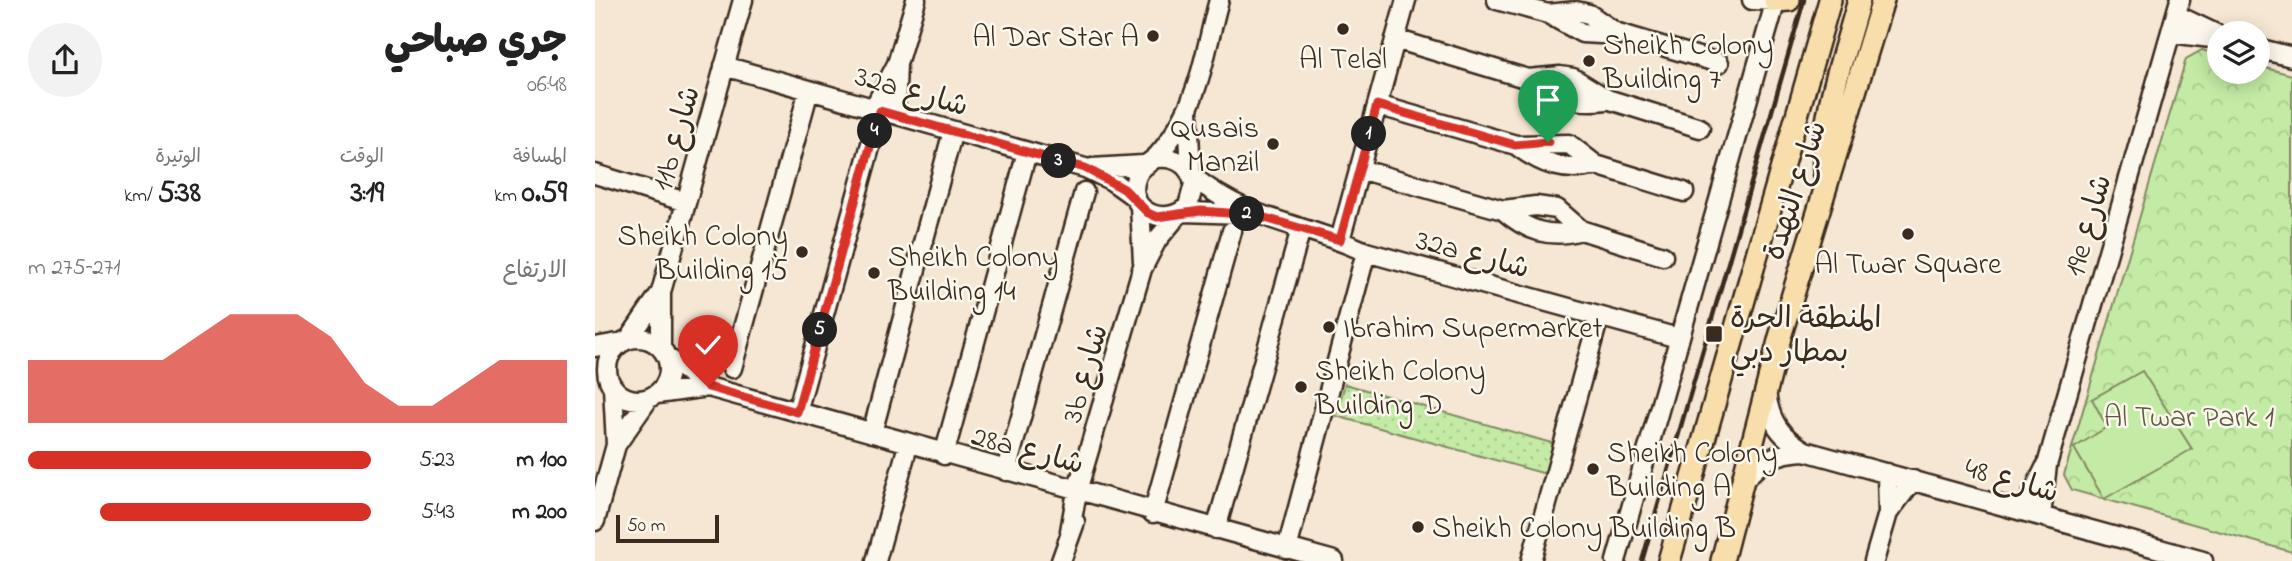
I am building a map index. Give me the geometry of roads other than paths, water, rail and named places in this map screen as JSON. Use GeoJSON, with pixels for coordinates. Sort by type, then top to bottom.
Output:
{"type":"FeatureCollection","features":[{"type":"Feature","properties":{"kind":"main road","name":"شارع النهدة"},"geometry":{"type":"LineString","coordinates":[[1669,561],[1830,0]]}},
{"type":"Feature","properties":{"kind":"main road"},"geometry":{"type":"LineString","coordinates":[[1824,184],[1823,144],[1829,110],[1859,0]]}},
{"type":"Feature","properties":{"kind":"main road","name":"شارع النهدة"},"geometry":{"type":"LineString","coordinates":[[1728,556],[1742,482],[1766,391],[1824,184],[1849,116],[1883,0]]}},
{"type":"Feature","properties":{"kind":"street","name":"11b شارع"},"geometry":{"type":"LineString","coordinates":[[664,353],[661,292],[743,0]]}},
{"type":"Feature","properties":{"kind":"street"},"geometry":{"type":"LineString","coordinates":[[797,412],[916,0]]}},
{"type":"Feature","properties":{"kind":"street"},"geometry":{"type":"LineString","coordinates":[[1188,108],[1133,186],[1138,202],[1157,217],[1180,213],[1194,192],[1188,108],[1219,0]]}},
{"type":"Feature","properties":{"kind":"street"},"geometry":{"type":"LineString","coordinates":[[1340,240],[1406,0]]}},
{"type":"Feature","properties":{"kind":"street"},"geometry":{"type":"LineString","coordinates":[[1497,0],[1548,14],[1576,11],[1589,14],[1623,34],[1719,63]]}},
{"type":"Feature","properties":{"kind":"street"},"geometry":{"type":"LineString","coordinates":[[1616,561],[1678,338],[1780,0],[1752,0]]}},
{"type":"Feature","properties":{"kind":"street"},"geometry":{"type":"LineString","coordinates":[[2178,7],[2207,28]]}},
{"type":"Feature","properties":{"kind":"street","name":"19e شارع"},"geometry":{"type":"LineString","coordinates":[[2033,513],[2178,7]]}},
{"type":"Feature","properties":{"kind":"street"},"geometry":{"type":"LineString","coordinates":[[2171,33],[2207,36]]}},
{"type":"Feature","properties":{"kind":"street"},"geometry":{"type":"LineString","coordinates":[[1395,39],[1528,79],[1560,76],[1573,78],[1607,99],[1700,128]]}},
{"type":"Feature","properties":{"kind":"street"},"geometry":{"type":"LineString","coordinates":[[2270,51],[2292,57]]}},
{"type":"Feature","properties":{"kind":"street","name":"32a شارع"},"geometry":{"type":"LineString","coordinates":[[724,66],[1085,168],[1112,181],[1138,202]]}},
{"type":"Feature","properties":{"kind":"street"},"geometry":{"type":"LineString","coordinates":[[732,368],[809,90]]}},
{"type":"Feature","properties":{"kind":"street"},"geometry":{"type":"LineString","coordinates":[[1377,105],[1515,145],[1569,144],[1596,165],[1683,192]]}},
{"type":"Feature","properties":{"kind":"street"},"geometry":{"type":"LineString","coordinates":[[872,433],[953,131]]}},
{"type":"Feature","properties":{"kind":"street"},"geometry":{"type":"LineString","coordinates":[[1515,145],[1533,158],[1553,167],[1575,169],[1596,165]]}},
{"type":"Feature","properties":{"kind":"street"},"geometry":{"type":"LineString","coordinates":[[944,454],[1027,152]]}},
{"type":"Feature","properties":{"kind":"street"},"geometry":{"type":"LineString","coordinates":[[1150,161],[1176,159],[1192,175]]}},
{"type":"Feature","properties":{"kind":"street","name":"32a شارع"},"geometry":{"type":"LineString","coordinates":[[1085,168],[1150,161]]}},
{"type":"Feature","properties":{"kind":"street"},"geometry":{"type":"LineString","coordinates":[[1359,169],[1503,210],[1551,208],[1563,213],[1581,230],[1663,256]]}},
{"type":"Feature","properties":{"kind":"street"},"geometry":{"type":"LineString","coordinates":[[595,174],[686,202]]}},
{"type":"Feature","properties":{"kind":"street","name":"32a شارع"},"geometry":{"type":"LineString","coordinates":[[1192,175],[1222,198],[1255,215],[1340,240],[1366,252],[1678,338]]}},
{"type":"Feature","properties":{"kind":"street"},"geometry":{"type":"LineString","coordinates":[[1006,471],[1084,192]]}},
{"type":"Feature","properties":{"kind":"street","name":"3b شارع"},"geometry":{"type":"LineString","coordinates":[[1138,202],[1142,269]]}},
{"type":"Feature","properties":{"kind":"street"},"geometry":{"type":"LineString","coordinates":[[1503,210],[1519,224],[1539,232],[1560,234],[1581,230]]}},
{"type":"Feature","properties":{"kind":"street","name":"32a شارع"},"geometry":{"type":"LineString","coordinates":[[1180,213],[1255,215]]}},
{"type":"Feature","properties":{"kind":"street","name":"3b شارع"},"geometry":{"type":"LineString","coordinates":[[1061,561],[1083,493],[1142,269],[1157,240],[1180,213]]}},
{"type":"Feature","properties":{"kind":"street"},"geometry":{"type":"LineString","coordinates":[[1216,529],[1301,229]]}},
{"type":"Feature","properties":{"kind":"street"},"geometry":{"type":"LineString","coordinates":[[1153,513],[1232,231]]}},
{"type":"Feature","properties":{"kind":"street"},"geometry":{"type":"LineString","coordinates":[[1286,549],[1366,252]]}},
{"type":"Feature","properties":{"kind":"street","name":"11b شارع"},"geometry":{"type":"LineString","coordinates":[[626,341],[661,292]]}},
{"type":"Feature","properties":{"kind":"street"},"geometry":{"type":"LineString","coordinates":[[1531,561],[1599,317]]}},
{"type":"Feature","properties":{"kind":"street"},"geometry":{"type":"LineString","coordinates":[[616,445],[605,377],[609,357],[626,341]]}},
{"type":"Feature","properties":{"kind":"street"},"geometry":{"type":"LineString","coordinates":[[595,347],[626,341],[652,341],[664,353],[668,377],[616,445],[595,521]]}},
{"type":"Feature","properties":{"kind":"street","name":"28a شارع"},"geometry":{"type":"LineString","coordinates":[[664,353],[708,387],[1216,529],[1265,552],[1286,549],[1334,561]]}},
{"type":"Feature","properties":{"kind":"street"},"geometry":{"type":"LineString","coordinates":[[605,377],[629,399],[653,396]]}},
{"type":"Feature","properties":{"kind":"street","name":"28a شارع"},"geometry":{"type":"LineString","coordinates":[[653,396],[708,387]]}},
{"type":"Feature","properties":{"kind":"street","name":"شارع 48"},"geometry":{"type":"LineString","coordinates":[[1766,391],[1771,420],[1777,429],[1805,451]]}},
{"type":"Feature","properties":{"kind":"street"},"geometry":{"type":"LineString","coordinates":[[876,561],[908,445]]}},
{"type":"Feature","properties":{"kind":"street","name":"شارع 48"},"geometry":{"type":"LineString","coordinates":[[1742,482],[1763,461],[1776,455],[1805,451],[2203,561]]}},
{"type":"Feature","properties":{"kind":"street"},"geometry":{"type":"LineString","coordinates":[[1874,561],[1888,513],[1887,473]]}},
{"type":"Feature","properties":{"kind":"street"},"geometry":{"type":"LineString","coordinates":[[1888,513],[1913,480]]}},
{"type":"Feature","properties":{"kind":"railway"},"geometry":{"type":"LineString","coordinates":[[1642,561],[1804,0]]}},
{"type":"Feature","properties":{"kind":"place","name":"Al Telal"},"geometry":{"type":"Point","coordinates":[1343,29]}},
{"type":"Feature","properties":{"kind":"place","name":"Al Dar Star A"},"geometry":{"type":"Point","coordinates":[1153,36]}},
{"type":"Feature","properties":{"kind":"place","name":"Sheikh Colony Building 7"},"geometry":{"type":"Point","coordinates":[1589,61]}},
{"type":"Feature","properties":{"kind":"place","name":"Qusais Manzil"},"geometry":{"type":"Point","coordinates":[1273,144]}},
{"type":"Feature","properties":{"kind":"place","name":"Al Twar Square"},"geometry":{"type":"Point","coordinates":[1908,234]}},
{"type":"Feature","properties":{"kind":"place","name":"Sheikh Colony Building 15"},"geometry":{"type":"Point","coordinates":[802,252]}},
{"type":"Feature","properties":{"kind":"place","name":"Sheikh Colony Building 14"},"geometry":{"type":"Point","coordinates":[874,273]}},
{"type":"Feature","properties":{"kind":"place","name":"Ibrahim Supermarket"},"geometry":{"type":"Point","coordinates":[1329,327]}},
{"type":"Feature","properties":{"kind":"place","name":"المنطقة الحرة بمطار دبي"},"geometry":{"type":"Point","coordinates":[1714,334]}},
{"type":"Feature","properties":{"kind":"place","name":"Sheikh Colony Building D"},"geometry":{"type":"Point","coordinates":[1301,387]}},
{"type":"Feature","properties":{"kind":"place","name":"Sheikh Colony Building A"},"geometry":{"type":"Point","coordinates":[1593,469]}},
{"type":"Feature","properties":{"kind":"place","name":"Sheikh Colony Building B"},"geometry":{"type":"Point","coordinates":[1418,527]}},
{"type":"Feature","properties":{"kind":"park label","name":"Al Twar Park 1"},"geometry":{"type":"Point","coordinates":[2189,416]}}]}
